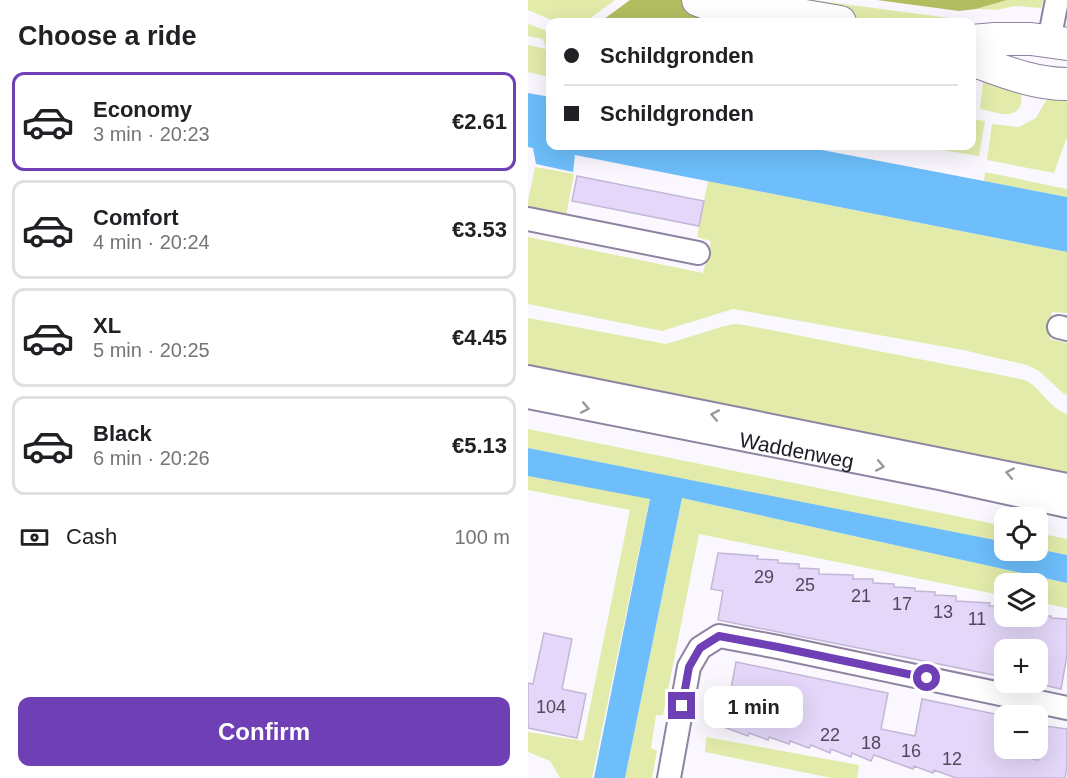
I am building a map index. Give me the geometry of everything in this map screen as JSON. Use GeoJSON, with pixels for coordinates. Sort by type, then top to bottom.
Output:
{"type":"FeatureCollection","features":[{"type":"Feature","properties":{"kind":"main road"},"geometry":{"type":"LineString","coordinates":[[698,0],[752,18]]}},
{"type":"Feature","properties":{"kind":"main road"},"geometry":{"type":"LineString","coordinates":[[728,0],[746,6],[816,18]]}},
{"type":"Feature","properties":{"kind":"main road"},"geometry":{"type":"LineString","coordinates":[[976,41],[1014,38],[1058,43]]}},
{"type":"Feature","properties":{"kind":"main road"},"geometry":{"type":"LineString","coordinates":[[1009,73],[1003,64],[1002,54],[1006,44],[1014,38]]}},
{"type":"Feature","properties":{"kind":"main road"},"geometry":{"type":"LineString","coordinates":[[976,61],[1038,82],[1066,83]]}},
{"type":"Feature","properties":{"kind":"street"},"geometry":{"type":"LineString","coordinates":[[1057,0],[1058,43]]}},
{"type":"Feature","properties":{"kind":"street"},"geometry":{"type":"LineString","coordinates":[[528,219],[698,253]]}},
{"type":"Feature","properties":{"kind":"street","name":"Waddenweg"},"geometry":{"type":"LineString","coordinates":[[528,377],[1067,485]]}},
{"type":"Feature","properties":{"kind":"street","name":"Waddenweg"},"geometry":{"type":"LineString","coordinates":[[528,397],[1067,506]]}},
{"type":"Feature","properties":{"kind":"street"},"geometry":{"type":"LineString","coordinates":[[669,778],[689,667],[700,648],[719,636],[1067,708]]}},
{"type":"Feature","properties":{"kind":"green space"},"geometry":{"type":"Polygon","coordinates":[[[528,0],[615,0],[590,18],[547,18],[528,10],[528,0]]]}},
{"type":"Feature","properties":{"kind":"green space"},"geometry":{"type":"Polygon","coordinates":[[[630,0],[681,0],[690,6],[725,18],[605,18],[630,0]]]}},
{"type":"Feature","properties":{"kind":"green space"},"geometry":{"type":"Polygon","coordinates":[[[746,0],[813,0],[949,18],[839,18],[802,13],[746,0]]]}},
{"type":"Feature","properties":{"kind":"green space"},"geometry":{"type":"Polygon","coordinates":[[[877,0],[1007,0],[976,9],[959,11],[877,0]]]}},
{"type":"Feature","properties":{"kind":"green space"},"geometry":{"type":"Polygon","coordinates":[[[1007,0],[1043,0],[1041,8],[1015,6],[996,10],[976,9],[1007,0]]]}},
{"type":"Feature","properties":{"kind":"green space"},"geometry":{"type":"Polygon","coordinates":[[[528,24],[546,31],[546,49],[543,39],[528,36],[528,24]]]}},
{"type":"Feature","properties":{"kind":"green space"},"geometry":{"type":"Polygon","coordinates":[[[528,45],[546,49],[546,76],[528,72],[528,45]]]}},
{"type":"Feature","properties":{"kind":"green space"},"geometry":{"type":"Polygon","coordinates":[[[984,72],[1015,85],[1021,98],[1020,107],[1017,110],[1005,114],[980,109],[984,72]]]}},
{"type":"Feature","properties":{"kind":"green space"},"geometry":{"type":"Polygon","coordinates":[[[1055,91],[1067,91],[1067,137],[1054,173],[987,160],[992,124],[1019,127],[1036,118],[1045,102],[1055,91]]]}},
{"type":"Feature","properties":{"kind":"green space"},"geometry":{"type":"Polygon","coordinates":[[[976,120],[985,121],[979,156],[942,150],[976,150],[976,120]]]}},
{"type":"Feature","properties":{"kind":"green space"},"geometry":{"type":"Polygon","coordinates":[[[535,167],[574,174],[566,216],[528,209],[535,167]]]}},
{"type":"Feature","properties":{"kind":"green space"},"geometry":{"type":"Polygon","coordinates":[[[985,172],[1067,189],[1067,197],[984,181],[985,172]]]}},
{"type":"Feature","properties":{"kind":"green space"},"geometry":{"type":"Polygon","coordinates":[[[708,181],[1067,252],[1067,313],[1052,312],[1050,339],[1067,343],[1067,395],[1039,371],[1027,365],[963,350],[733,309],[662,331],[528,304],[528,237],[703,273],[711,241],[697,237],[708,181]]]}},
{"type":"Feature","properties":{"kind":"green space"},"geometry":{"type":"Polygon","coordinates":[[[528,318],[666,344],[721,327],[734,324],[745,325],[1023,380],[1035,387],[1061,412],[1067,414],[1067,476],[528,368],[528,318]]]}},
{"type":"Feature","properties":{"kind":"green space"},"geometry":{"type":"Polygon","coordinates":[[[528,429],[994,524],[994,541],[528,448],[528,429]]]}},
{"type":"Feature","properties":{"kind":"green space"},"geometry":{"type":"Polygon","coordinates":[[[528,476],[650,498],[592,778],[560,778],[550,761],[528,752],[528,732],[583,741],[630,510],[528,490],[528,476]]]}},
{"type":"Feature","properties":{"kind":"green space"},"geometry":{"type":"Polygon","coordinates":[[[682,498],[1022,573],[994,573],[994,594],[699,534],[663,715],[656,715],[651,748],[657,751],[652,778],[625,778],[682,498]]]}},
{"type":"Feature","properties":{"kind":"green space"},"geometry":{"type":"Polygon","coordinates":[[[1048,535],[1067,539],[1067,555],[1048,551],[1048,535]]]}},
{"type":"Feature","properties":{"kind":"green space"},"geometry":{"type":"Polygon","coordinates":[[[1048,579],[1067,583],[1067,608],[1048,604],[1048,579]]]}},
{"type":"Feature","properties":{"kind":"green space"},"geometry":{"type":"Polygon","coordinates":[[[706,737],[859,765],[857,778],[831,778],[705,752],[706,737]]]}},
{"type":"Feature","properties":{"kind":"water"},"geometry":{"type":"Polygon","coordinates":[[[528,93],[546,96],[546,150],[822,150],[1067,197],[1067,252],[575,155],[573,172],[536,164],[533,148],[528,147],[528,93]]]}},
{"type":"Feature","properties":{"kind":"water"},"geometry":{"type":"Polygon","coordinates":[[[528,448],[994,540],[994,561],[1048,561],[1048,551],[1067,555],[1067,583],[1048,579],[1048,573],[1022,573],[682,498],[625,778],[594,778],[650,499],[528,476],[528,448]]]}},
{"type":"Feature","properties":{"kind":"building"},"geometry":{"type":"Polygon","coordinates":[[[577,176],[704,201],[699,226],[572,201],[577,176]]]}},
{"type":"Feature","properties":{"kind":"building"},"geometry":{"type":"Polygon","coordinates":[[[718,553],[758,556],[757,559],[799,564],[799,568],[819,569],[819,574],[853,575],[853,579],[873,579],[873,583],[915,588],[915,591],[935,592],[935,595],[956,596],[956,601],[990,603],[989,606],[994,606],[994,627],[1048,627],[1048,616],[1067,619],[1067,655],[1061,689],[1048,686],[1048,639],[994,639],[994,675],[718,620],[723,591],[711,589],[718,553]]]}},
{"type":"Feature","properties":{"kind":"building"},"geometry":{"type":"Polygon","coordinates":[[[544,633],[572,639],[562,689],[586,694],[577,738],[528,728],[528,683],[533,684],[544,633]]]}},
{"type":"Feature","properties":{"kind":"building"},"geometry":{"type":"Polygon","coordinates":[[[736,662],[888,693],[881,729],[915,736],[922,699],[994,714],[994,759],[1048,759],[1048,726],[1067,729],[1065,778],[956,778],[934,770],[933,773],[914,766],[913,769],[874,755],[871,761],[852,753],[851,757],[831,749],[830,753],[811,745],[809,748],[790,741],[789,744],[769,737],[768,740],[749,733],[748,736],[710,723],[715,696],[729,699],[736,662]]]}},
{"type":"Feature","properties":{"kind":"route"},"geometry":{"type":"LineString","coordinates":[[682,706],[689,667],[700,648],[719,636],[927,678]]}}]}
